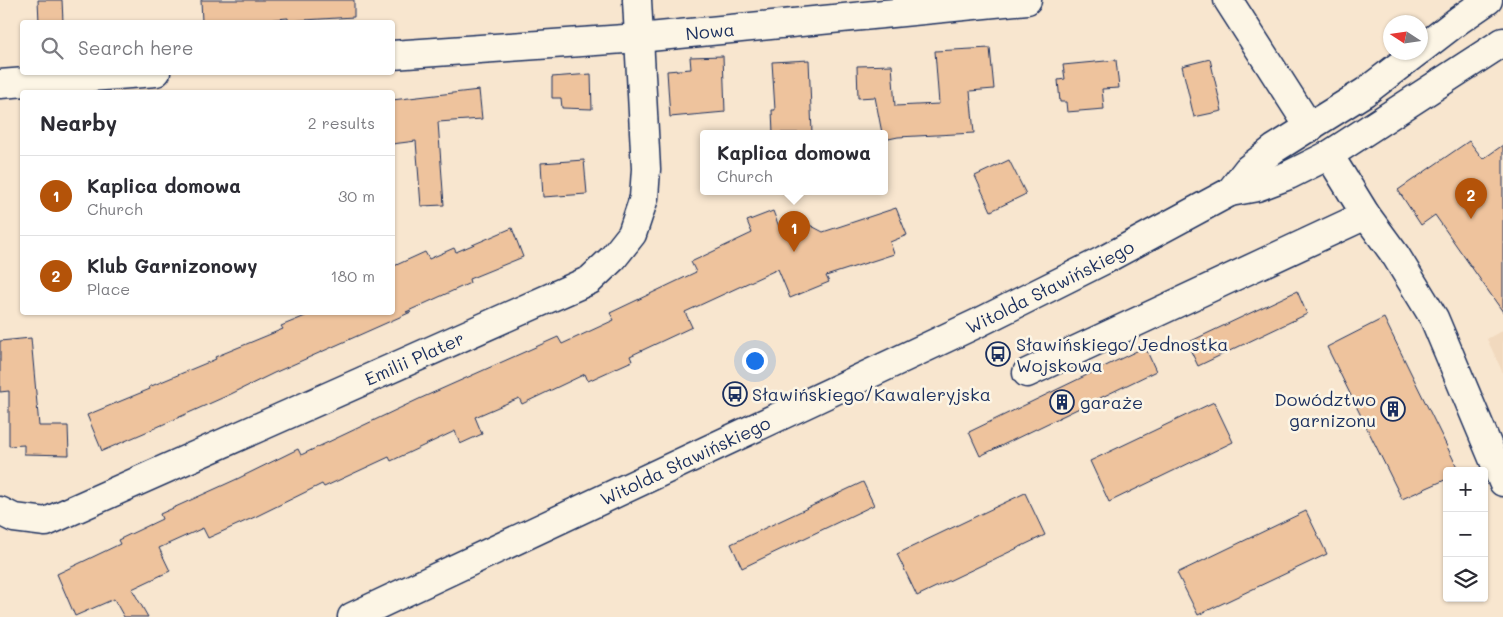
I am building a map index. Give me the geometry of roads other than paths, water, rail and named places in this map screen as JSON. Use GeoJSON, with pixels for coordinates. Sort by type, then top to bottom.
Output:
{"type":"FeatureCollection","features":[{"type":"Feature","properties":{"kind":"street","name":"Emilii Plater"},"geometry":{"type":"LineString","coordinates":[[0,511],[14,518],[46,522],[590,280],[614,258],[632,234],[644,198],[646,169],[637,0]]}},
{"type":"Feature","properties":{"kind":"street","name":"Nowa"},"geometry":{"type":"LineString","coordinates":[[395,56],[639,38],[901,6],[1027,0]]}},
{"type":"Feature","properties":{"kind":"street"},"geometry":{"type":"LineString","coordinates":[[1228,0],[1366,215],[1396,256],[1434,318],[1503,482]]}},
{"type":"Feature","properties":{"kind":"street"},"geometry":{"type":"LineString","coordinates":[[1428,44],[1488,0]]}},
{"type":"Feature","properties":{"kind":"street","name":"Witolda Sławińskiego"},"geometry":{"type":"LineString","coordinates":[[352,617],[980,322],[1104,260],[1230,192],[1257,187],[1289,175],[1329,155],[1503,42]]}},
{"type":"Feature","properties":{"kind":"street","name":"Witolda Sławińskiego"},"geometry":{"type":"LineString","coordinates":[[1230,192],[1248,168],[1274,149],[1365,92],[1407,60]]}},
{"type":"Feature","properties":{"kind":"street"},"geometry":{"type":"LineString","coordinates":[[0,84],[117,75]]}},
{"type":"Feature","properties":{"kind":"street"},"geometry":{"type":"LineString","coordinates":[[1027,373],[1366,215]]}},
{"type":"Feature","properties":{"kind":"place","name":"Klub Garnizonowy"},"geometry":{"type":"Point","coordinates":[1471,219]}},
{"type":"Feature","properties":{"kind":"place","name":"Kaplica domowa"},"geometry":{"type":"Point","coordinates":[794,252]}},
{"type":"Feature","properties":{"kind":"place","name":"Sławińskiego/Jednostka Wojskowa"},"geometry":{"type":"Point","coordinates":[998,354]}},
{"type":"Feature","properties":{"kind":"place","name":"Sławińskiego/Kawaleryjska"},"geometry":{"type":"Point","coordinates":[735,394]}},
{"type":"Feature","properties":{"kind":"place","name":"garaże"},"geometry":{"type":"Point","coordinates":[1062,402]}},
{"type":"Feature","properties":{"kind":"place","name":"Dowództwo garnizonu"},"geometry":{"type":"Point","coordinates":[1393,409]}}]}
